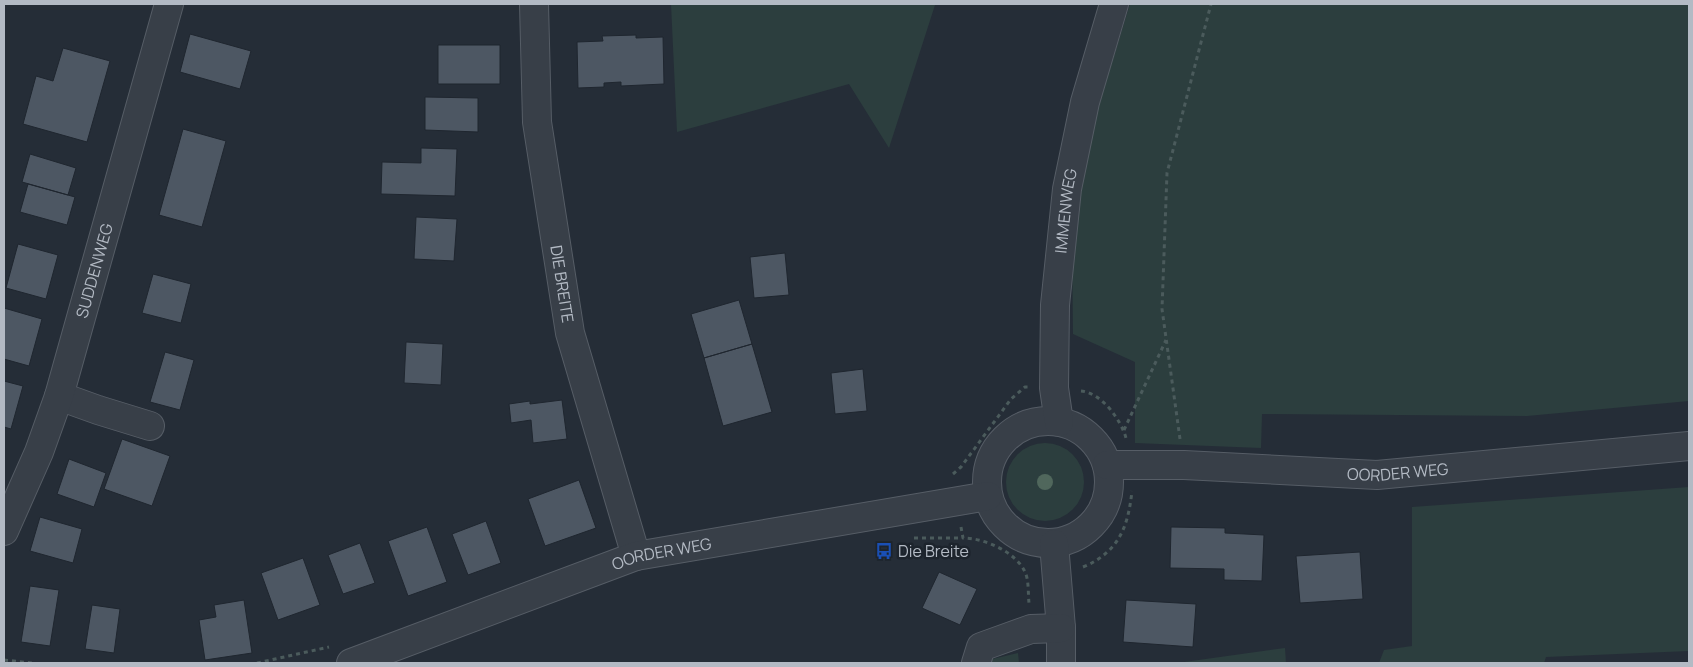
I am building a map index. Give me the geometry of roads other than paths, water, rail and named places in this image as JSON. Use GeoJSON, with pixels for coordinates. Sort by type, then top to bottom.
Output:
{"type":"FeatureCollection","features":[{"type":"Feature","properties":{"kind":"street","name":"SUDDENWEG"},"geometry":{"type":"LineString","coordinates":[[4,531],[39,452],[55,406],[168,4]]}},
{"type":"Feature","properties":{"kind":"street","name":"DIE BREITE"},"geometry":{"type":"LineString","coordinates":[[534,4],[537,122],[570,333],[636,556]]}},
{"type":"Feature","properties":{"kind":"street","name":"IMMENWEG"},"geometry":{"type":"LineString","coordinates":[[1059,422],[1054,388],[1055,305],[1067,189],[1085,102],[1114,4]]}},
{"type":"Feature","properties":{"kind":"street"},"geometry":{"type":"LineString","coordinates":[[55,406],[147,433]]}},
{"type":"Feature","properties":{"kind":"street"},"geometry":{"type":"LineString","coordinates":[[1039,421],[1059,422],[1075,427],[1089,436],[1100,449],[1120,464],[1109,482],[1107,500],[1099,517],[1087,530],[1072,540],[1054,544],[1036,543],[1019,537],[1005,527],[994,513],[988,496],[986,476],[992,456],[1003,439],[1020,427],[1039,421]]}},
{"type":"Feature","properties":{"kind":"street","name":"OORDER WEG"},"geometry":{"type":"LineString","coordinates":[[1120,464],[1184,465],[1377,475],[1689,446]]}},
{"type":"Feature","properties":{"kind":"street","name":"OORDER WEG"},"geometry":{"type":"LineString","coordinates":[[351,663],[636,556],[953,491],[988,496]]}},
{"type":"Feature","properties":{"kind":"street"},"geometry":{"type":"LineString","coordinates":[[1054,544],[1061,628],[1061,663]]}},
{"type":"Feature","properties":{"kind":"street"},"geometry":{"type":"LineString","coordinates":[[976,663],[981,647],[1031,629],[1061,628]]}},
{"type":"Feature","properties":{"kind":"place","name":"Die Breite"},"geometry":{"type":"Point","coordinates":[884,551]}}]}
